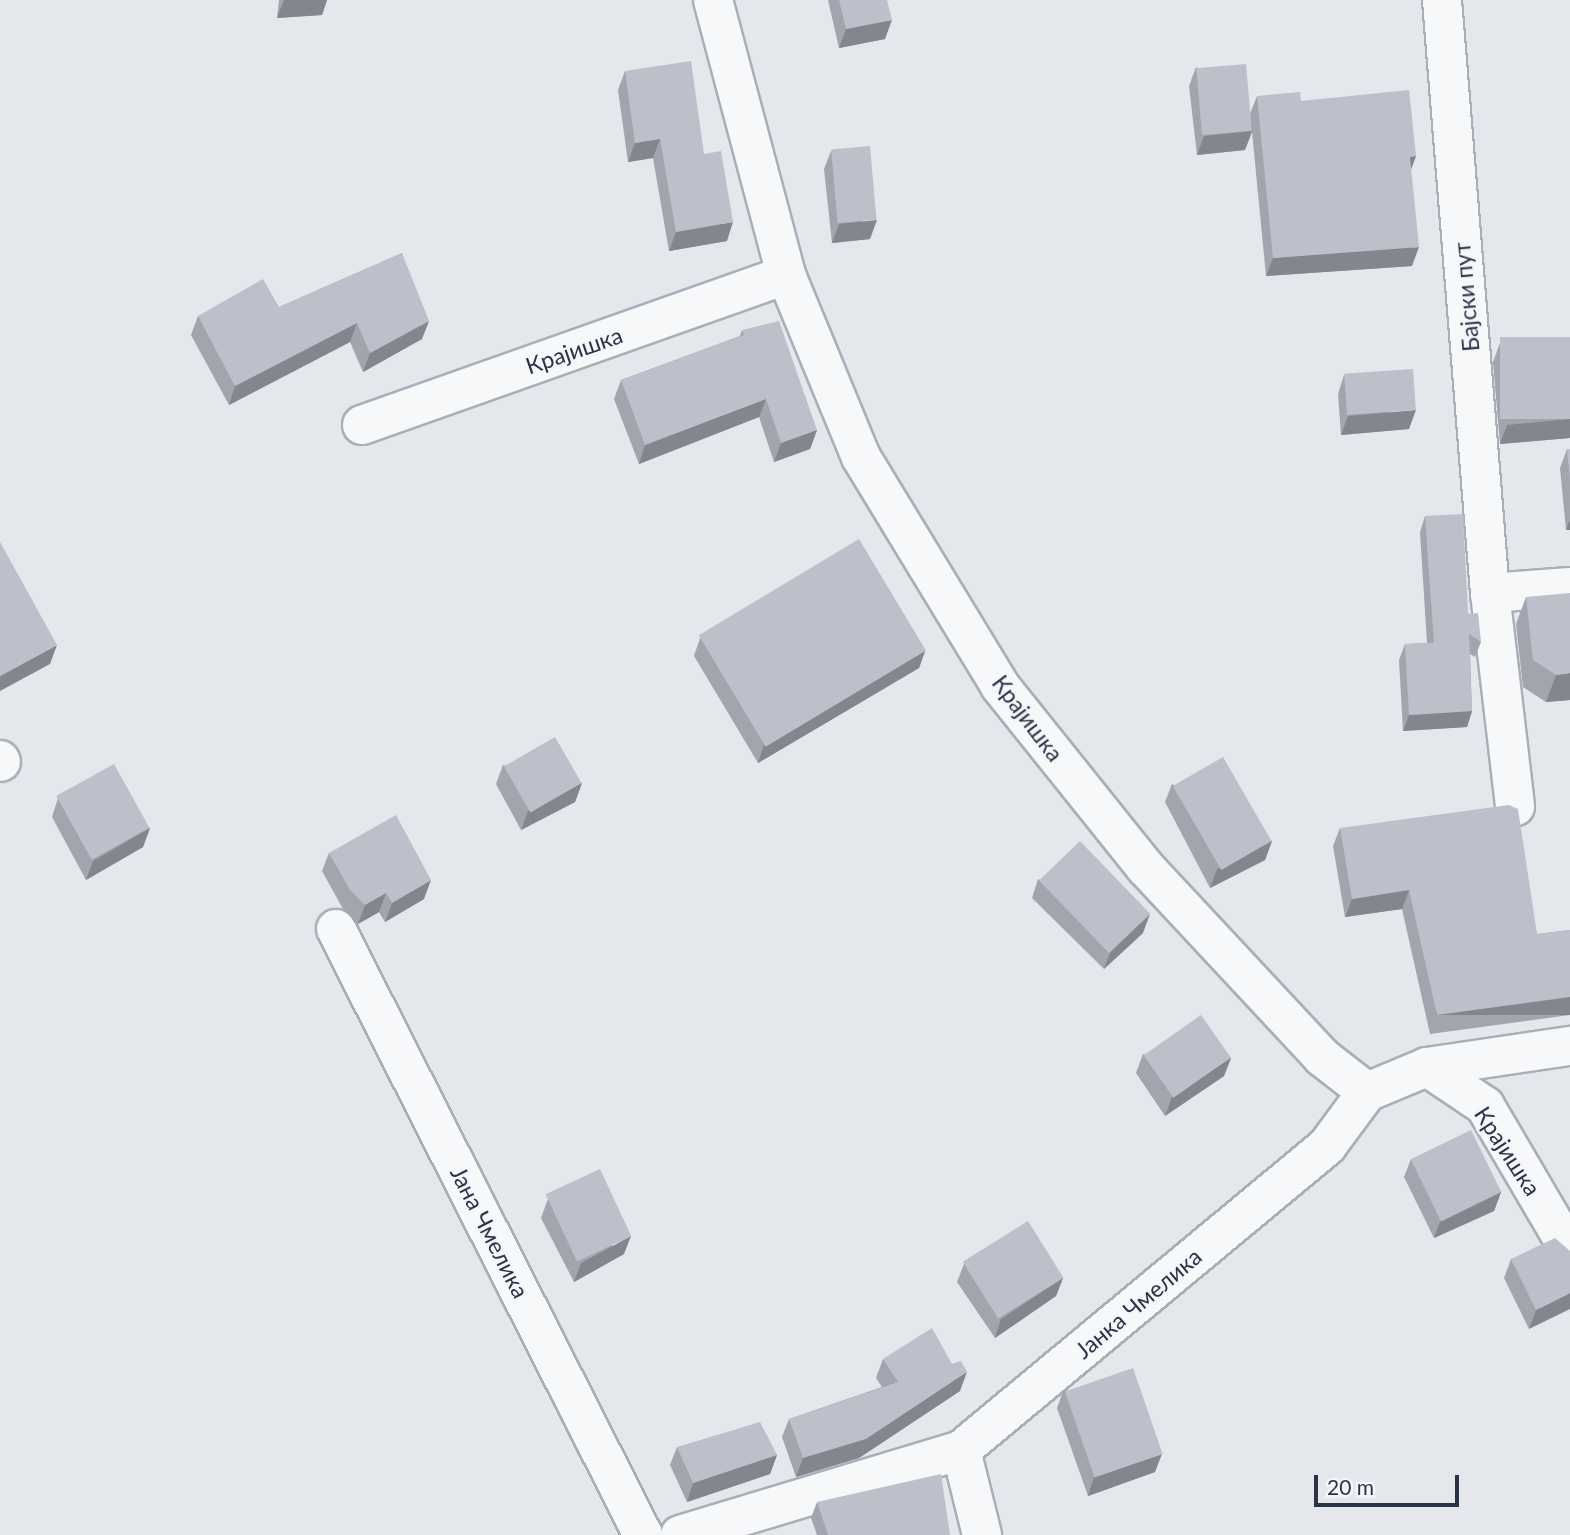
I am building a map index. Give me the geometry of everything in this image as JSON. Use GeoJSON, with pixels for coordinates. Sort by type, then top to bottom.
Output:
{"type":"FeatureCollection","features":[{"type":"Feature","properties":{"kind":"street","name":"Крајишка"},"geometry":{"type":"LineString","coordinates":[[713,0],[786,275],[860,457],[1000,686],[1146,868],[1322,1057],[1367,1092]]}},
{"type":"Feature","properties":{"kind":"street","name":"Бајски пут"},"geometry":{"type":"LineString","coordinates":[[1442,0],[1490,593],[1515,807]]}},
{"type":"Feature","properties":{"kind":"street","name":"Крајишка"},"geometry":{"type":"LineString","coordinates":[[362,425],[786,275]]}},
{"type":"Feature","properties":{"kind":"street"},"geometry":{"type":"LineString","coordinates":[[1490,593],[1570,587]]}},
{"type":"Feature","properties":{"kind":"street","name":"Јана Чмелика"},"geometry":{"type":"LineString","coordinates":[[336,929],[643,1535]]}},
{"type":"Feature","properties":{"kind":"street"},"geometry":{"type":"LineString","coordinates":[[1367,1092],[1427,1068],[1570,1046]]}},
{"type":"Feature","properties":{"kind":"street","name":"Крајишка"},"geometry":{"type":"LineString","coordinates":[[1427,1068],[1485,1107],[1570,1251]]}},
{"type":"Feature","properties":{"kind":"street","name":"Јанка Чмелика"},"geometry":{"type":"LineString","coordinates":[[680,1535],[961,1450],[1327,1146],[1367,1092]]}},
{"type":"Feature","properties":{"kind":"street"},"geometry":{"type":"LineString","coordinates":[[961,1450],[982,1535]]}},
{"type":"Feature","properties":{"kind":"building"},"geometry":{"type":"Polygon","coordinates":[[[839,0],[887,0],[892,20],[846,29],[839,0]]]}},
{"type":"Feature","properties":{"kind":"building"},"geometry":{"type":"Polygon","coordinates":[[[691,61],[704,154],[721,151],[733,222],[676,232],[660,139],[635,143],[625,71],[691,61]]]}},
{"type":"Feature","properties":{"kind":"building"},"geometry":{"type":"Polygon","coordinates":[[[1246,64],[1252,131],[1202,135],[1196,68],[1246,64]]]}},
{"type":"Feature","properties":{"kind":"building"},"geometry":{"type":"Polygon","coordinates":[[[1409,90],[1416,156],[1410,157],[1419,247],[1273,258],[1257,96],[1300,92],[1301,101],[1409,90]]]}},
{"type":"Feature","properties":{"kind":"building"},"geometry":{"type":"Polygon","coordinates":[[[870,146],[876,220],[838,223],[831,149],[870,146]]]}},
{"type":"Feature","properties":{"kind":"building"},"geometry":{"type":"Polygon","coordinates":[[[402,253],[429,321],[370,353],[357,323],[235,386],[198,316],[263,279],[279,307],[402,253]]]}},
{"type":"Feature","properties":{"kind":"building"},"geometry":{"type":"Polygon","coordinates":[[[779,321],[817,430],[781,443],[766,399],[645,445],[621,380],[744,335],[742,330],[779,321]]]}},
{"type":"Feature","properties":{"kind":"building"},"geometry":{"type":"Polygon","coordinates":[[[1500,337],[1570,337],[1570,419],[1500,419],[1500,337]]]}},
{"type":"Feature","properties":{"kind":"building"},"geometry":{"type":"Polygon","coordinates":[[[1413,369],[1416,410],[1347,415],[1344,374],[1413,369]]]}},
{"type":"Feature","properties":{"kind":"building"},"geometry":{"type":"Polygon","coordinates":[[[1567,449],[1570,449],[1570,480],[1567,449]]]}},
{"type":"Feature","properties":{"kind":"building"},"geometry":{"type":"Polygon","coordinates":[[[1463,514],[1468,614],[1478,613],[1481,642],[1469,634],[1472,711],[1409,715],[1405,644],[1434,643],[1425,516],[1463,514]]]}},
{"type":"Feature","properties":{"kind":"building"},"geometry":{"type":"Polygon","coordinates":[[[859,539],[926,650],[766,747],[699,635],[859,539]]]}},
{"type":"Feature","properties":{"kind":"building"},"geometry":{"type":"Polygon","coordinates":[[[0,542],[57,645],[0,676],[0,542]]]}},
{"type":"Feature","properties":{"kind":"building"},"geometry":{"type":"Polygon","coordinates":[[[1570,593],[1570,673],[1556,675],[1533,660],[1526,597],[1570,593]]]}},
{"type":"Feature","properties":{"kind":"building"},"geometry":{"type":"Polygon","coordinates":[[[555,737],[582,783],[530,812],[504,766],[555,737]]]}},
{"type":"Feature","properties":{"kind":"building"},"geometry":{"type":"Polygon","coordinates":[[[1223,757],[1272,841],[1221,870],[1173,786],[1223,757]]]}},
{"type":"Feature","properties":{"kind":"building"},"geometry":{"type":"Polygon","coordinates":[[[114,764],[149,828],[92,860],[56,796],[114,764]]]}},
{"type":"Feature","properties":{"kind":"building"},"geometry":{"type":"Polygon","coordinates":[[[1509,805],[1518,809],[1537,934],[1570,930],[1570,997],[1437,1015],[1409,890],[1352,899],[1340,828],[1509,805]]]}},
{"type":"Feature","properties":{"kind":"building"},"geometry":{"type":"Polygon","coordinates":[[[396,815],[431,880],[392,903],[386,893],[365,905],[350,890],[329,853],[396,815]]]}},
{"type":"Feature","properties":{"kind":"building"},"geometry":{"type":"Polygon","coordinates":[[[1080,841],[1150,914],[1109,953],[1039,881],[1080,841]]]}},
{"type":"Feature","properties":{"kind":"building"},"geometry":{"type":"Polygon","coordinates":[[[1201,1015],[1231,1058],[1173,1098],[1144,1055],[1201,1015]]]}},
{"type":"Feature","properties":{"kind":"building"},"geometry":{"type":"Polygon","coordinates":[[[1471,1130],[1501,1192],[1441,1221],[1411,1159],[1471,1130]]]}},
{"type":"Feature","properties":{"kind":"building"},"geometry":{"type":"Polygon","coordinates":[[[600,1169],[631,1236],[577,1261],[546,1194],[600,1169]]]}},
{"type":"Feature","properties":{"kind":"building"},"geometry":{"type":"Polygon","coordinates":[[[1028,1221],[1064,1278],[998,1319],[963,1262],[1028,1221]]]}},
{"type":"Feature","properties":{"kind":"building"},"geometry":{"type":"Polygon","coordinates":[[[1555,1238],[1570,1251],[1570,1293],[1536,1310],[1511,1259],[1555,1238]]]}},
{"type":"Feature","properties":{"kind":"building"},"geometry":{"type":"Polygon","coordinates":[[[932,1328],[952,1364],[961,1361],[967,1372],[866,1439],[803,1458],[789,1419],[898,1382],[883,1359],[932,1328]]]}},
{"type":"Feature","properties":{"kind":"building"},"geometry":{"type":"Polygon","coordinates":[[[1133,1368],[1163,1454],[1095,1477],[1065,1391],[1133,1368]]]}},
{"type":"Feature","properties":{"kind":"building"},"geometry":{"type":"Polygon","coordinates":[[[760,1422],[777,1455],[693,1483],[677,1447],[760,1422]]]}},
{"type":"Feature","properties":{"kind":"building"},"geometry":{"type":"Polygon","coordinates":[[[941,1474],[950,1535],[828,1535],[817,1502],[941,1474]]]}}]}
